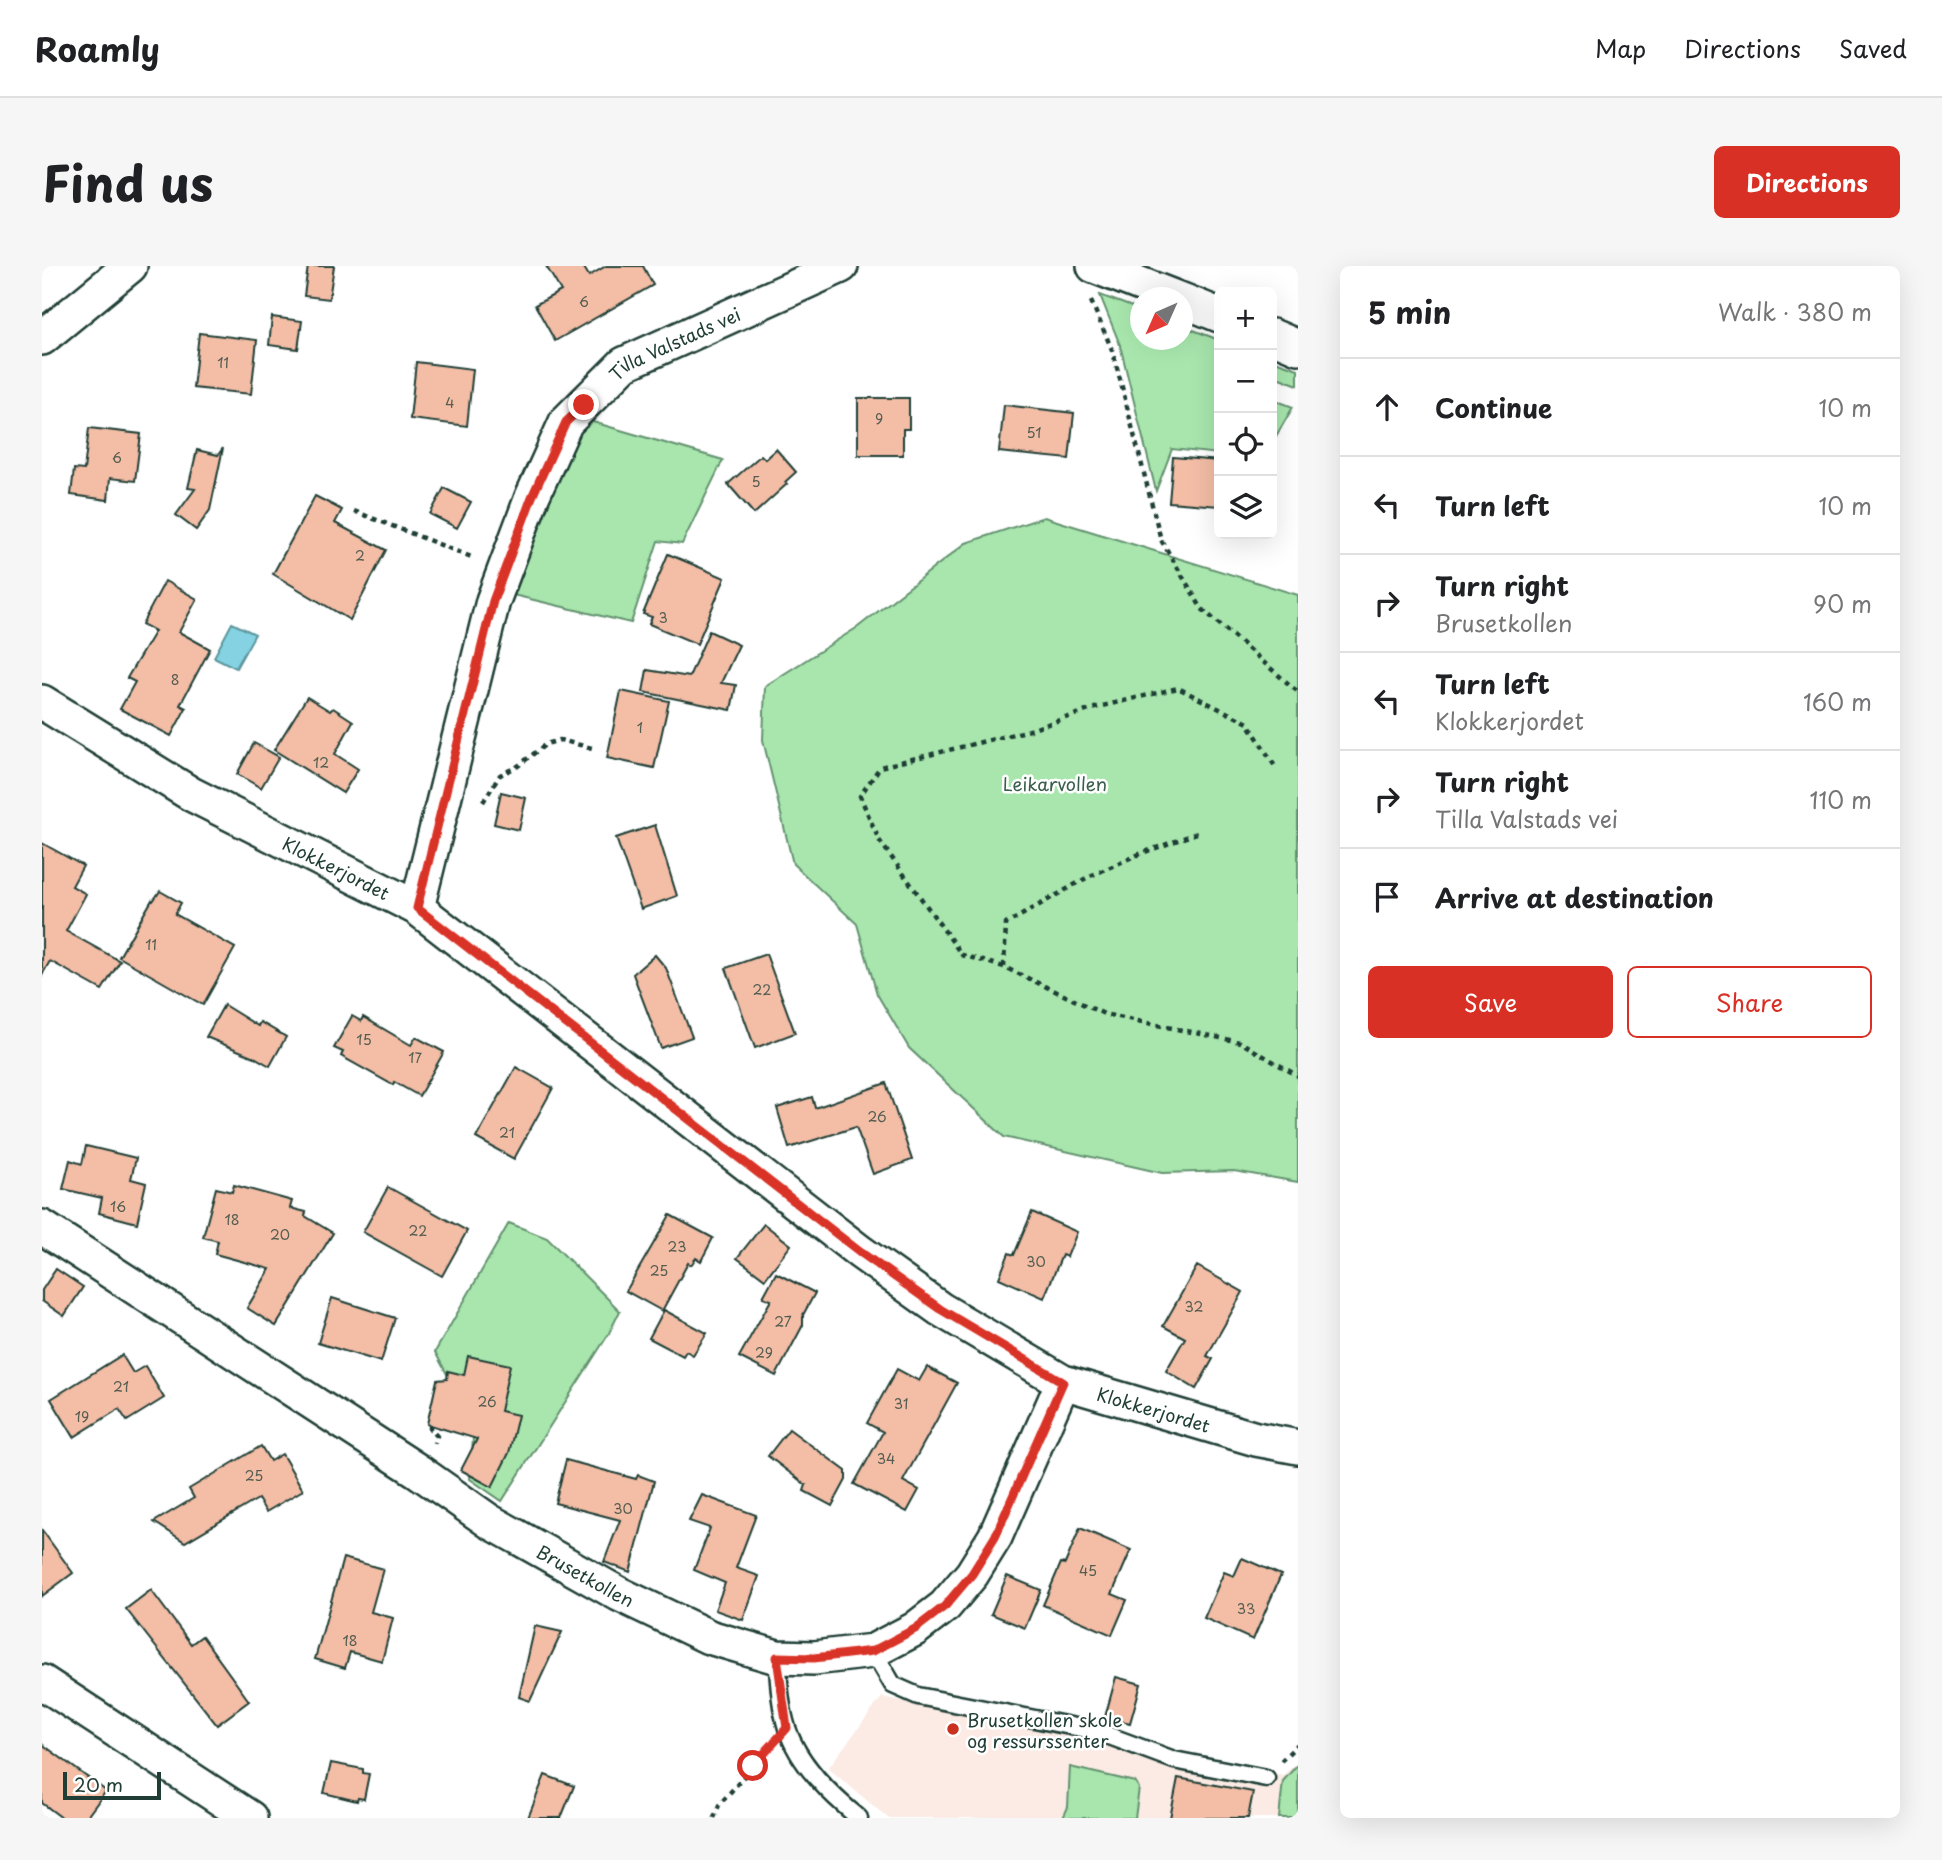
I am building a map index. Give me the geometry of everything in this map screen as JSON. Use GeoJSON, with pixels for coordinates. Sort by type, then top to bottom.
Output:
{"type":"FeatureCollection","features":[{"type":"Feature","properties":{"kind":"street"},"geometry":{"type":"LineString","coordinates":[[42,338],[130,266]]}},
{"type":"Feature","properties":{"kind":"street","name":"Tilla Valstads vei"},"geometry":{"type":"LineString","coordinates":[[417,908],[493,601],[532,497],[566,422],[624,364],[841,266]]}},
{"type":"Feature","properties":{"kind":"street"},"geometry":{"type":"LineString","coordinates":[[1090,278],[1130,287]]}},
{"type":"Feature","properties":{"kind":"street"},"geometry":{"type":"LineString","coordinates":[[1193,304],[1214,313]]}},
{"type":"Feature","properties":{"kind":"street"},"geometry":{"type":"LineString","coordinates":[[1277,338],[1298,346]]}},
{"type":"Feature","properties":{"kind":"street","name":"Klokkerjordet"},"geometry":{"type":"LineString","coordinates":[[42,702],[191,793],[417,908],[860,1252],[940,1309],[1063,1382],[1256,1439],[1298,1447]]}},
{"type":"Feature","properties":{"kind":"street","name":"Brusetkollen"},"geometry":{"type":"LineString","coordinates":[[42,1227],[418,1471],[489,1521],[619,1594],[709,1637],[777,1657],[814,1658],[873,1651],[915,1629],[945,1606],[972,1574],[995,1537],[1063,1382]]}},
{"type":"Feature","properties":{"kind":"street"},"geometry":{"type":"LineString","coordinates":[[42,1682],[250,1818]]}},
{"type":"Feature","properties":{"kind":"lane"},"geometry":{"type":"LineString","coordinates":[[873,1651],[893,1685],[918,1696],[1096,1731],[1174,1760],[1266,1778]]}},
{"type":"Feature","properties":{"kind":"lane"},"geometry":{"type":"LineString","coordinates":[[777,1657],[787,1728],[795,1749],[806,1764],[859,1818]]}},
{"type":"Feature","properties":{"kind":"path"},"geometry":{"type":"LineString","coordinates":[[1090,278],[1113,352],[1161,540],[1202,609],[1298,692]]}},
{"type":"Feature","properties":{"kind":"path"},"geometry":{"type":"LineString","coordinates":[[354,511],[505,570]]}},
{"type":"Feature","properties":{"kind":"path"},"geometry":{"type":"LineString","coordinates":[[1276,768],[1248,723],[1178,688],[1098,707],[1030,730],[880,767],[860,796],[879,840],[962,955],[1004,967],[1104,1014],[1240,1042],[1298,1076]]}},
{"type":"Feature","properties":{"kind":"path"},"geometry":{"type":"LineString","coordinates":[[483,802],[500,775],[518,766],[546,744],[560,740],[596,749]]}},
{"type":"Feature","properties":{"kind":"path"},"geometry":{"type":"LineString","coordinates":[[1004,967],[1006,924],[1088,877],[1197,833]]}},
{"type":"Feature","properties":{"kind":"path"},"geometry":{"type":"LineString","coordinates":[[430,1424],[430,1429],[438,1436],[435,1443]]}},
{"type":"Feature","properties":{"kind":"path"},"geometry":{"type":"LineString","coordinates":[[714,1818],[719,1805],[787,1728]]}},
{"type":"Feature","properties":{"kind":"shaded area","name":"Brusetkollen skole og ressurssenter"},"geometry":{"type":"Polygon","coordinates":[[[882,1697],[1283,1775],[1298,1762],[1298,1818],[888,1818],[828,1768],[882,1697]]]}},
{"type":"Feature","properties":{"kind":"green space"},"geometry":{"type":"Polygon","coordinates":[[[1100,295],[1130,306],[1130,350],[1193,350],[1193,330],[1214,338],[1214,453],[1172,449],[1156,491],[1120,345],[1100,295]]]}},
{"type":"Feature","properties":{"kind":"green space"},"geometry":{"type":"Polygon","coordinates":[[[1277,362],[1298,369],[1298,385],[1277,377],[1277,362]]]}},
{"type":"Feature","properties":{"kind":"green space"},"geometry":{"type":"Polygon","coordinates":[[[1277,401],[1293,407],[1277,434],[1277,401]]]}},
{"type":"Feature","properties":{"kind":"green space"},"geometry":{"type":"Polygon","coordinates":[[[586,420],[723,460],[682,544],[658,541],[631,623],[513,595],[573,434],[586,420]]]}},
{"type":"Feature","properties":{"kind":"green space","name":"Leikarvollen"},"geometry":{"type":"Polygon","coordinates":[[[1044,517],[1298,595],[1298,1182],[1234,1171],[1162,1173],[1004,1137],[909,1048],[877,994],[857,924],[793,864],[763,740],[765,686],[858,627],[966,543],[1044,517]]]}},
{"type":"Feature","properties":{"kind":"green space"},"geometry":{"type":"Polygon","coordinates":[[[509,1223],[547,1238],[620,1311],[608,1335],[502,1501],[470,1479],[474,1424],[435,1352],[509,1223]]]}},
{"type":"Feature","properties":{"kind":"green space"},"geometry":{"type":"Polygon","coordinates":[[[1298,1764],[1298,1818],[1279,1818],[1283,1781],[1298,1764]]]}},
{"type":"Feature","properties":{"kind":"green space"},"geometry":{"type":"Polygon","coordinates":[[[1070,1767],[1135,1782],[1139,1788],[1135,1818],[1063,1818],[1068,1807],[1070,1767]]]}},
{"type":"Feature","properties":{"kind":"water"},"geometry":{"type":"Polygon","coordinates":[[[232,623],[255,634],[236,668],[214,657],[232,623]]]}},
{"type":"Feature","properties":{"kind":"building"},"geometry":{"type":"Polygon","coordinates":[[[308,266],[334,266],[329,299],[304,296],[308,266]]]}},
{"type":"Feature","properties":{"kind":"building"},"geometry":{"type":"Polygon","coordinates":[[[546,266],[583,266],[589,276],[606,266],[643,266],[653,285],[555,341],[535,305],[561,291],[546,266]]]}},
{"type":"Feature","properties":{"kind":"building"},"geometry":{"type":"Polygon","coordinates":[[[272,317],[302,321],[298,349],[269,345],[272,317]]]}},
{"type":"Feature","properties":{"kind":"building"},"geometry":{"type":"Polygon","coordinates":[[[199,333],[257,340],[251,394],[193,388],[199,333]]]}},
{"type":"Feature","properties":{"kind":"building"},"geometry":{"type":"Polygon","coordinates":[[[416,362],[473,369],[467,426],[410,419],[416,362]]]}},
{"type":"Feature","properties":{"kind":"building"},"geometry":{"type":"Polygon","coordinates":[[[858,398],[909,398],[909,429],[903,429],[903,455],[858,455],[858,398]]]}},
{"type":"Feature","properties":{"kind":"building"},"geometry":{"type":"Polygon","coordinates":[[[1004,405],[1074,413],[1069,459],[999,452],[1004,405]]]}},
{"type":"Feature","properties":{"kind":"building"},"geometry":{"type":"Polygon","coordinates":[[[89,428],[141,434],[135,481],[110,478],[108,500],[71,495],[74,469],[84,470],[89,428]]]}},
{"type":"Feature","properties":{"kind":"building"},"geometry":{"type":"Polygon","coordinates":[[[223,448],[210,510],[196,530],[176,515],[195,489],[188,488],[197,450],[218,455],[223,448]]]}},
{"type":"Feature","properties":{"kind":"building"},"geometry":{"type":"Polygon","coordinates":[[[776,449],[796,472],[785,482],[787,484],[754,514],[728,484],[761,455],[765,459],[776,449]]]}},
{"type":"Feature","properties":{"kind":"building"},"geometry":{"type":"Polygon","coordinates":[[[1173,457],[1214,461],[1214,506],[1169,502],[1173,457]]]}},
{"type":"Feature","properties":{"kind":"building"},"geometry":{"type":"Polygon","coordinates":[[[444,488],[471,502],[457,528],[430,514],[444,488]]]}},
{"type":"Feature","properties":{"kind":"building"},"geometry":{"type":"Polygon","coordinates":[[[315,496],[342,510],[335,523],[386,550],[350,620],[273,574],[315,496]]]}},
{"type":"Feature","properties":{"kind":"building"},"geometry":{"type":"Polygon","coordinates":[[[668,554],[725,578],[697,644],[649,624],[652,617],[643,614],[668,554]]]}},
{"type":"Feature","properties":{"kind":"building"},"geometry":{"type":"Polygon","coordinates":[[[165,581],[197,599],[179,632],[210,649],[180,705],[186,708],[171,736],[120,709],[135,682],[127,678],[155,631],[142,624],[165,581]]]}},
{"type":"Feature","properties":{"kind":"building"},"geometry":{"type":"Polygon","coordinates":[[[709,631],[739,645],[721,683],[736,685],[731,710],[643,692],[647,670],[689,677],[709,631]]]}},
{"type":"Feature","properties":{"kind":"building"},"geometry":{"type":"Polygon","coordinates":[[[621,691],[669,701],[654,768],[607,758],[621,691]]]}},
{"type":"Feature","properties":{"kind":"building"},"geometry":{"type":"Polygon","coordinates":[[[307,697],[330,711],[333,708],[353,721],[335,754],[358,769],[343,793],[274,750],[307,697]]]}},
{"type":"Feature","properties":{"kind":"building"},"geometry":{"type":"Polygon","coordinates":[[[254,743],[279,757],[261,788],[237,774],[254,743]]]}},
{"type":"Feature","properties":{"kind":"building"},"geometry":{"type":"Polygon","coordinates":[[[501,792],[526,798],[519,830],[494,824],[501,792]]]}},
{"type":"Feature","properties":{"kind":"building"},"geometry":{"type":"Polygon","coordinates":[[[655,825],[677,896],[641,909],[616,838],[655,825]]]}},
{"type":"Feature","properties":{"kind":"building"},"geometry":{"type":"Polygon","coordinates":[[[42,843],[83,866],[72,886],[86,894],[66,931],[120,961],[102,990],[50,961],[42,975],[42,843]]]}},
{"type":"Feature","properties":{"kind":"building"},"geometry":{"type":"Polygon","coordinates":[[[160,891],[181,903],[175,914],[235,948],[203,1005],[119,957],[160,891]]]}},
{"type":"Feature","properties":{"kind":"building"},"geometry":{"type":"Polygon","coordinates":[[[766,954],[795,1033],[755,1048],[726,968],[766,954]]]}},
{"type":"Feature","properties":{"kind":"building"},"geometry":{"type":"Polygon","coordinates":[[[655,955],[666,968],[692,1037],[661,1048],[633,974],[655,955]]]}},
{"type":"Feature","properties":{"kind":"building"},"geometry":{"type":"Polygon","coordinates":[[[224,1005],[258,1026],[260,1022],[286,1037],[270,1066],[206,1037],[224,1005]]]}},
{"type":"Feature","properties":{"kind":"building"},"geometry":{"type":"Polygon","coordinates":[[[352,1016],[361,1021],[363,1017],[411,1045],[416,1037],[444,1052],[419,1096],[341,1056],[343,1052],[334,1048],[352,1016]]]}},
{"type":"Feature","properties":{"kind":"building"},"geometry":{"type":"Polygon","coordinates":[[[516,1067],[553,1088],[514,1159],[476,1138],[516,1067]]]}},
{"type":"Feature","properties":{"kind":"building"},"geometry":{"type":"Polygon","coordinates":[[[886,1083],[912,1160],[873,1174],[856,1127],[789,1148],[777,1108],[812,1097],[815,1108],[886,1083]]]}},
{"type":"Feature","properties":{"kind":"building"},"geometry":{"type":"Polygon","coordinates":[[[86,1146],[136,1158],[131,1179],[146,1183],[137,1223],[99,1213],[102,1198],[63,1189],[70,1160],[82,1164],[86,1146]]]}},
{"type":"Feature","properties":{"kind":"building"},"geometry":{"type":"Polygon","coordinates":[[[234,1185],[292,1201],[290,1208],[306,1212],[305,1216],[333,1233],[276,1326],[247,1308],[270,1269],[215,1254],[218,1241],[203,1237],[216,1188],[232,1192],[234,1185]]]}},
{"type":"Feature","properties":{"kind":"building"},"geometry":{"type":"Polygon","coordinates":[[[388,1187],[467,1231],[442,1276],[363,1232],[388,1187]]]}},
{"type":"Feature","properties":{"kind":"building"},"geometry":{"type":"Polygon","coordinates":[[[1032,1212],[1077,1232],[1067,1257],[1062,1255],[1044,1298],[999,1278],[1009,1253],[1014,1255],[1032,1212]]]}},
{"type":"Feature","properties":{"kind":"building"},"geometry":{"type":"Polygon","coordinates":[[[670,1215],[713,1238],[701,1261],[696,1258],[691,1265],[688,1263],[662,1311],[626,1291],[670,1215]]]}},
{"type":"Feature","properties":{"kind":"building"},"geometry":{"type":"Polygon","coordinates":[[[764,1224],[791,1245],[765,1279],[737,1258],[764,1224]]]}},
{"type":"Feature","properties":{"kind":"building"},"geometry":{"type":"Polygon","coordinates":[[[1197,1266],[1243,1292],[1207,1356],[1213,1359],[1196,1389],[1166,1371],[1185,1338],[1163,1326],[1197,1266]]]}},
{"type":"Feature","properties":{"kind":"building"},"geometry":{"type":"Polygon","coordinates":[[[56,1269],[83,1287],[64,1316],[42,1301],[42,1290],[56,1269]]]}},
{"type":"Feature","properties":{"kind":"building"},"geometry":{"type":"Polygon","coordinates":[[[776,1273],[815,1293],[803,1315],[803,1325],[776,1376],[739,1357],[771,1300],[763,1297],[776,1273]]]}},
{"type":"Feature","properties":{"kind":"building"},"geometry":{"type":"Polygon","coordinates":[[[332,1298],[395,1318],[381,1362],[318,1343],[332,1298]]]}},
{"type":"Feature","properties":{"kind":"building"},"geometry":{"type":"Polygon","coordinates":[[[664,1310],[707,1333],[693,1355],[686,1351],[683,1356],[649,1338],[664,1310]]]}},
{"type":"Feature","properties":{"kind":"building"},"geometry":{"type":"Polygon","coordinates":[[[122,1355],[133,1373],[145,1366],[164,1398],[127,1421],[119,1409],[74,1437],[51,1399],[122,1355]]]}},
{"type":"Feature","properties":{"kind":"building"},"geometry":{"type":"Polygon","coordinates":[[[468,1356],[510,1365],[500,1411],[518,1415],[509,1453],[492,1487],[461,1470],[477,1439],[427,1424],[437,1380],[447,1379],[448,1371],[464,1375],[468,1356]]]}},
{"type":"Feature","properties":{"kind":"building"},"geometry":{"type":"Polygon","coordinates":[[[927,1367],[957,1383],[903,1481],[919,1490],[907,1512],[854,1484],[883,1432],[867,1423],[897,1369],[919,1381],[927,1367]]]}},
{"type":"Feature","properties":{"kind":"building"},"geometry":{"type":"Polygon","coordinates":[[[789,1429],[846,1471],[846,1480],[832,1506],[804,1491],[806,1485],[768,1456],[789,1429]]]}},
{"type":"Feature","properties":{"kind":"building"},"geometry":{"type":"Polygon","coordinates":[[[261,1446],[270,1461],[282,1454],[303,1490],[266,1512],[258,1499],[185,1542],[154,1522],[194,1498],[189,1489],[261,1446]]]}},
{"type":"Feature","properties":{"kind":"building"},"geometry":{"type":"Polygon","coordinates":[[[566,1460],[636,1479],[638,1475],[654,1481],[630,1572],[604,1562],[620,1520],[555,1503],[566,1460]]]}},
{"type":"Feature","properties":{"kind":"building"},"geometry":{"type":"Polygon","coordinates":[[[702,1495],[756,1515],[736,1568],[759,1576],[743,1620],[715,1610],[725,1583],[694,1570],[710,1528],[689,1521],[702,1495]]]}},
{"type":"Feature","properties":{"kind":"building"},"geometry":{"type":"Polygon","coordinates":[[[1080,1528],[1131,1550],[1112,1594],[1127,1600],[1112,1635],[1043,1605],[1080,1528]]]}},
{"type":"Feature","properties":{"kind":"building"},"geometry":{"type":"Polygon","coordinates":[[[42,1530],[73,1573],[42,1596],[42,1530]]]}},
{"type":"Feature","properties":{"kind":"building"},"geometry":{"type":"Polygon","coordinates":[[[343,1558],[383,1569],[371,1612],[393,1618],[382,1661],[350,1652],[345,1668],[315,1659],[343,1558]]]}},
{"type":"Feature","properties":{"kind":"building"},"geometry":{"type":"Polygon","coordinates":[[[1242,1558],[1281,1575],[1253,1640],[1204,1618],[1224,1572],[1234,1576],[1242,1558]]]}},
{"type":"Feature","properties":{"kind":"building"},"geometry":{"type":"Polygon","coordinates":[[[1007,1576],[1041,1590],[1025,1628],[991,1614],[1007,1576]]]}},
{"type":"Feature","properties":{"kind":"building"},"geometry":{"type":"Polygon","coordinates":[[[151,1590],[191,1644],[202,1636],[249,1701],[217,1725],[126,1609],[151,1590]]]}},
{"type":"Feature","properties":{"kind":"building"},"geometry":{"type":"Polygon","coordinates":[[[535,1626],[562,1632],[530,1701],[519,1697],[535,1626]]]}},
{"type":"Feature","properties":{"kind":"building"},"geometry":{"type":"Polygon","coordinates":[[[1116,1677],[1141,1684],[1130,1723],[1105,1717],[1116,1677]]]}},
{"type":"Feature","properties":{"kind":"building"},"geometry":{"type":"Polygon","coordinates":[[[42,1744],[106,1791],[86,1818],[62,1818],[42,1803],[42,1744]]]}},
{"type":"Feature","properties":{"kind":"building"},"geometry":{"type":"Polygon","coordinates":[[[331,1763],[363,1769],[363,1773],[369,1774],[364,1799],[358,1798],[357,1801],[324,1793],[331,1763]]]}},
{"type":"Feature","properties":{"kind":"building"},"geometry":{"type":"Polygon","coordinates":[[[545,1775],[574,1786],[561,1818],[528,1818],[545,1775]]]}},
{"type":"Feature","properties":{"kind":"building"},"geometry":{"type":"Polygon","coordinates":[[[1178,1778],[1253,1792],[1248,1818],[1170,1818],[1178,1778]]]}},
{"type":"Feature","properties":{"kind":"place","name":"Brusetkollen skole og ressurssenter"},"geometry":{"type":"Point","coordinates":[953,1729]}},
{"type":"Feature","properties":{"kind":"route"},"geometry":{"type":"LineString","coordinates":[[584,405],[566,422],[532,497],[493,601],[417,908],[860,1252],[940,1309],[1063,1382],[995,1537],[972,1574],[945,1606],[915,1629],[873,1651],[814,1658],[777,1657],[787,1728],[753,1766]]}}]}
